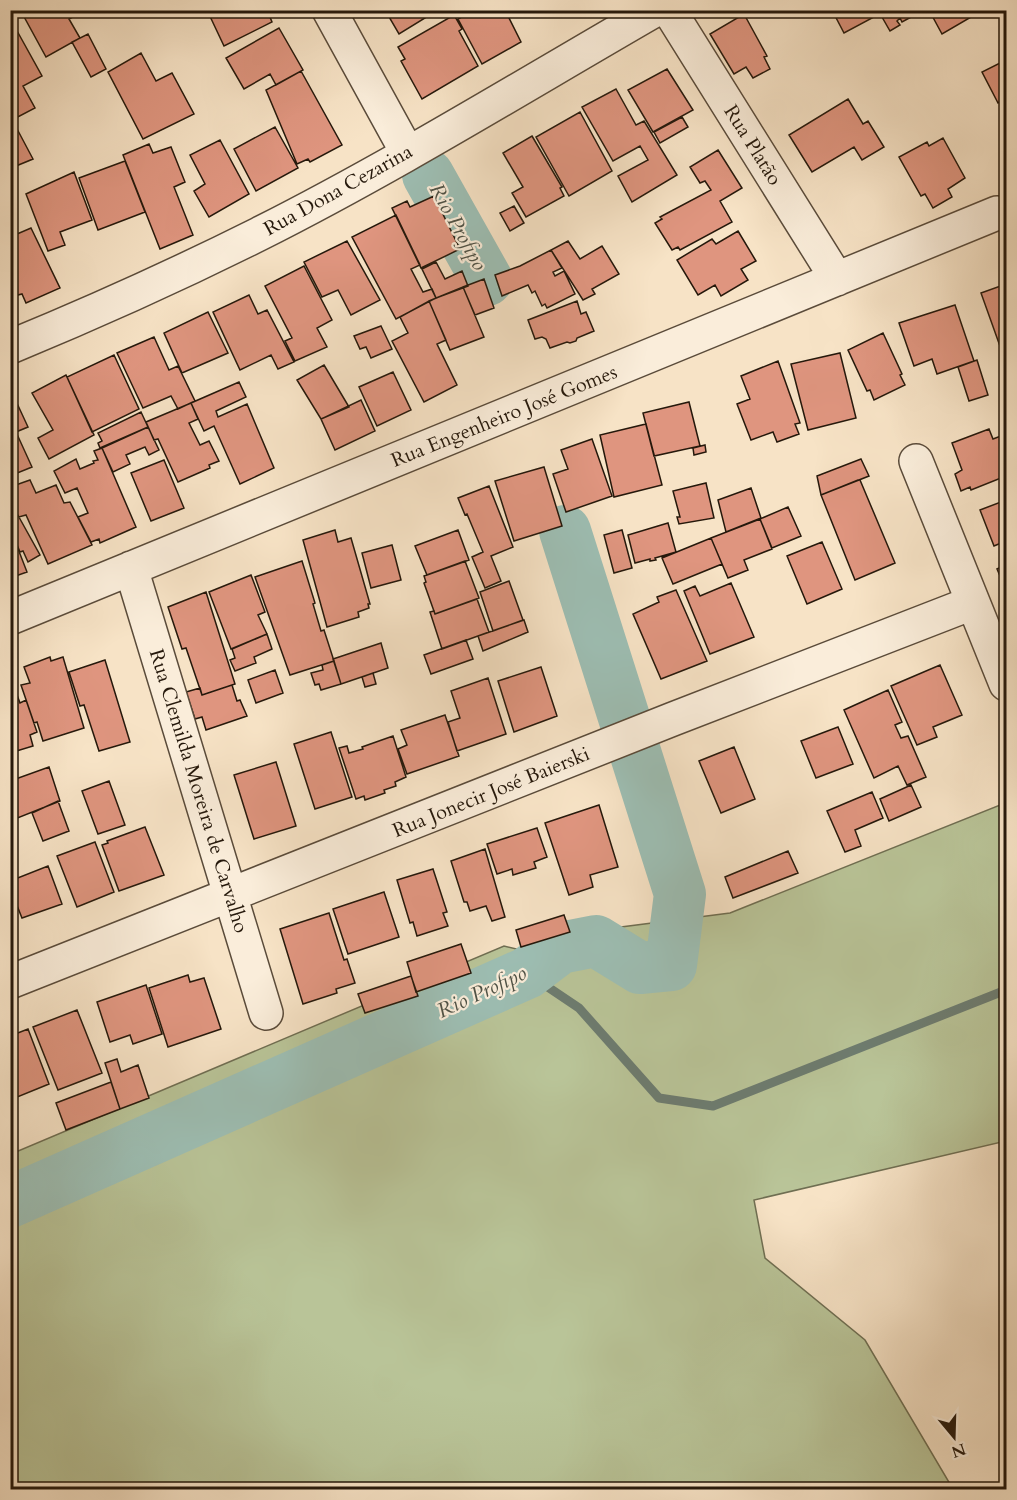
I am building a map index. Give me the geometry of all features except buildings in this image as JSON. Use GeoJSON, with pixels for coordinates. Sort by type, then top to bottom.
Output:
{"type":"FeatureCollection","features":[{"type":"Feature","properties":{"kind":"street"},"geometry":{"type":"LineString","coordinates":[[329,10],[407,153]]}},
{"type":"Feature","properties":{"kind":"street","name":"Rua Dona Cezarina"},"geometry":{"type":"LineString","coordinates":[[10,347],[109,306],[261,233],[407,153],[655,10]]}},
{"type":"Feature","properties":{"kind":"street","name":"Rua Platão"},"geometry":{"type":"LineString","coordinates":[[669,10],[837,279]]}},
{"type":"Feature","properties":{"kind":"street","name":"Rua Engenheiro José Gomes"},"geometry":{"type":"LineString","coordinates":[[10,618],[997,213]]}},
{"type":"Feature","properties":{"kind":"street"},"geometry":{"type":"LineString","coordinates":[[916,461],[1006,684]]}},
{"type":"Feature","properties":{"kind":"street","name":"Rua Clemilda Moreira de Carvalho"},"geometry":{"type":"LineString","coordinates":[[131,568],[266,1013]]}},
{"type":"Feature","properties":{"kind":"street","name":"Rua Jonecir José Baierski"},"geometry":{"type":"LineString","coordinates":[[10,982],[972,603]]}},
{"type":"Feature","properties":{"kind":"green space"},"geometry":{"type":"Polygon","coordinates":[[[1000,805],[1006,808],[1006,1141],[754,1200],[765,1258],[865,1340],[953,1489],[11,1490],[11,1154],[504,946],[584,965],[621,927],[730,913],[1000,805]]]}},
{"type":"Feature","properties":{"kind":"waterway","name":"Rio Profipo"},"geometry":{"type":"LineString","coordinates":[[428,175],[487,280]]}},
{"type":"Feature","properties":{"kind":"waterway","name":"Rio Profipo"},"geometry":{"type":"LineString","coordinates":[[10,1202],[527,973],[560,948],[596,941],[640,968],[671,965],[680,894],[565,531]]}},
{"type":"Feature","properties":{"kind":"waterway"},"geometry":{"type":"LineString","coordinates":[[527,973],[579,1008],[659,1098],[713,1106],[1006,990]]}}]}
